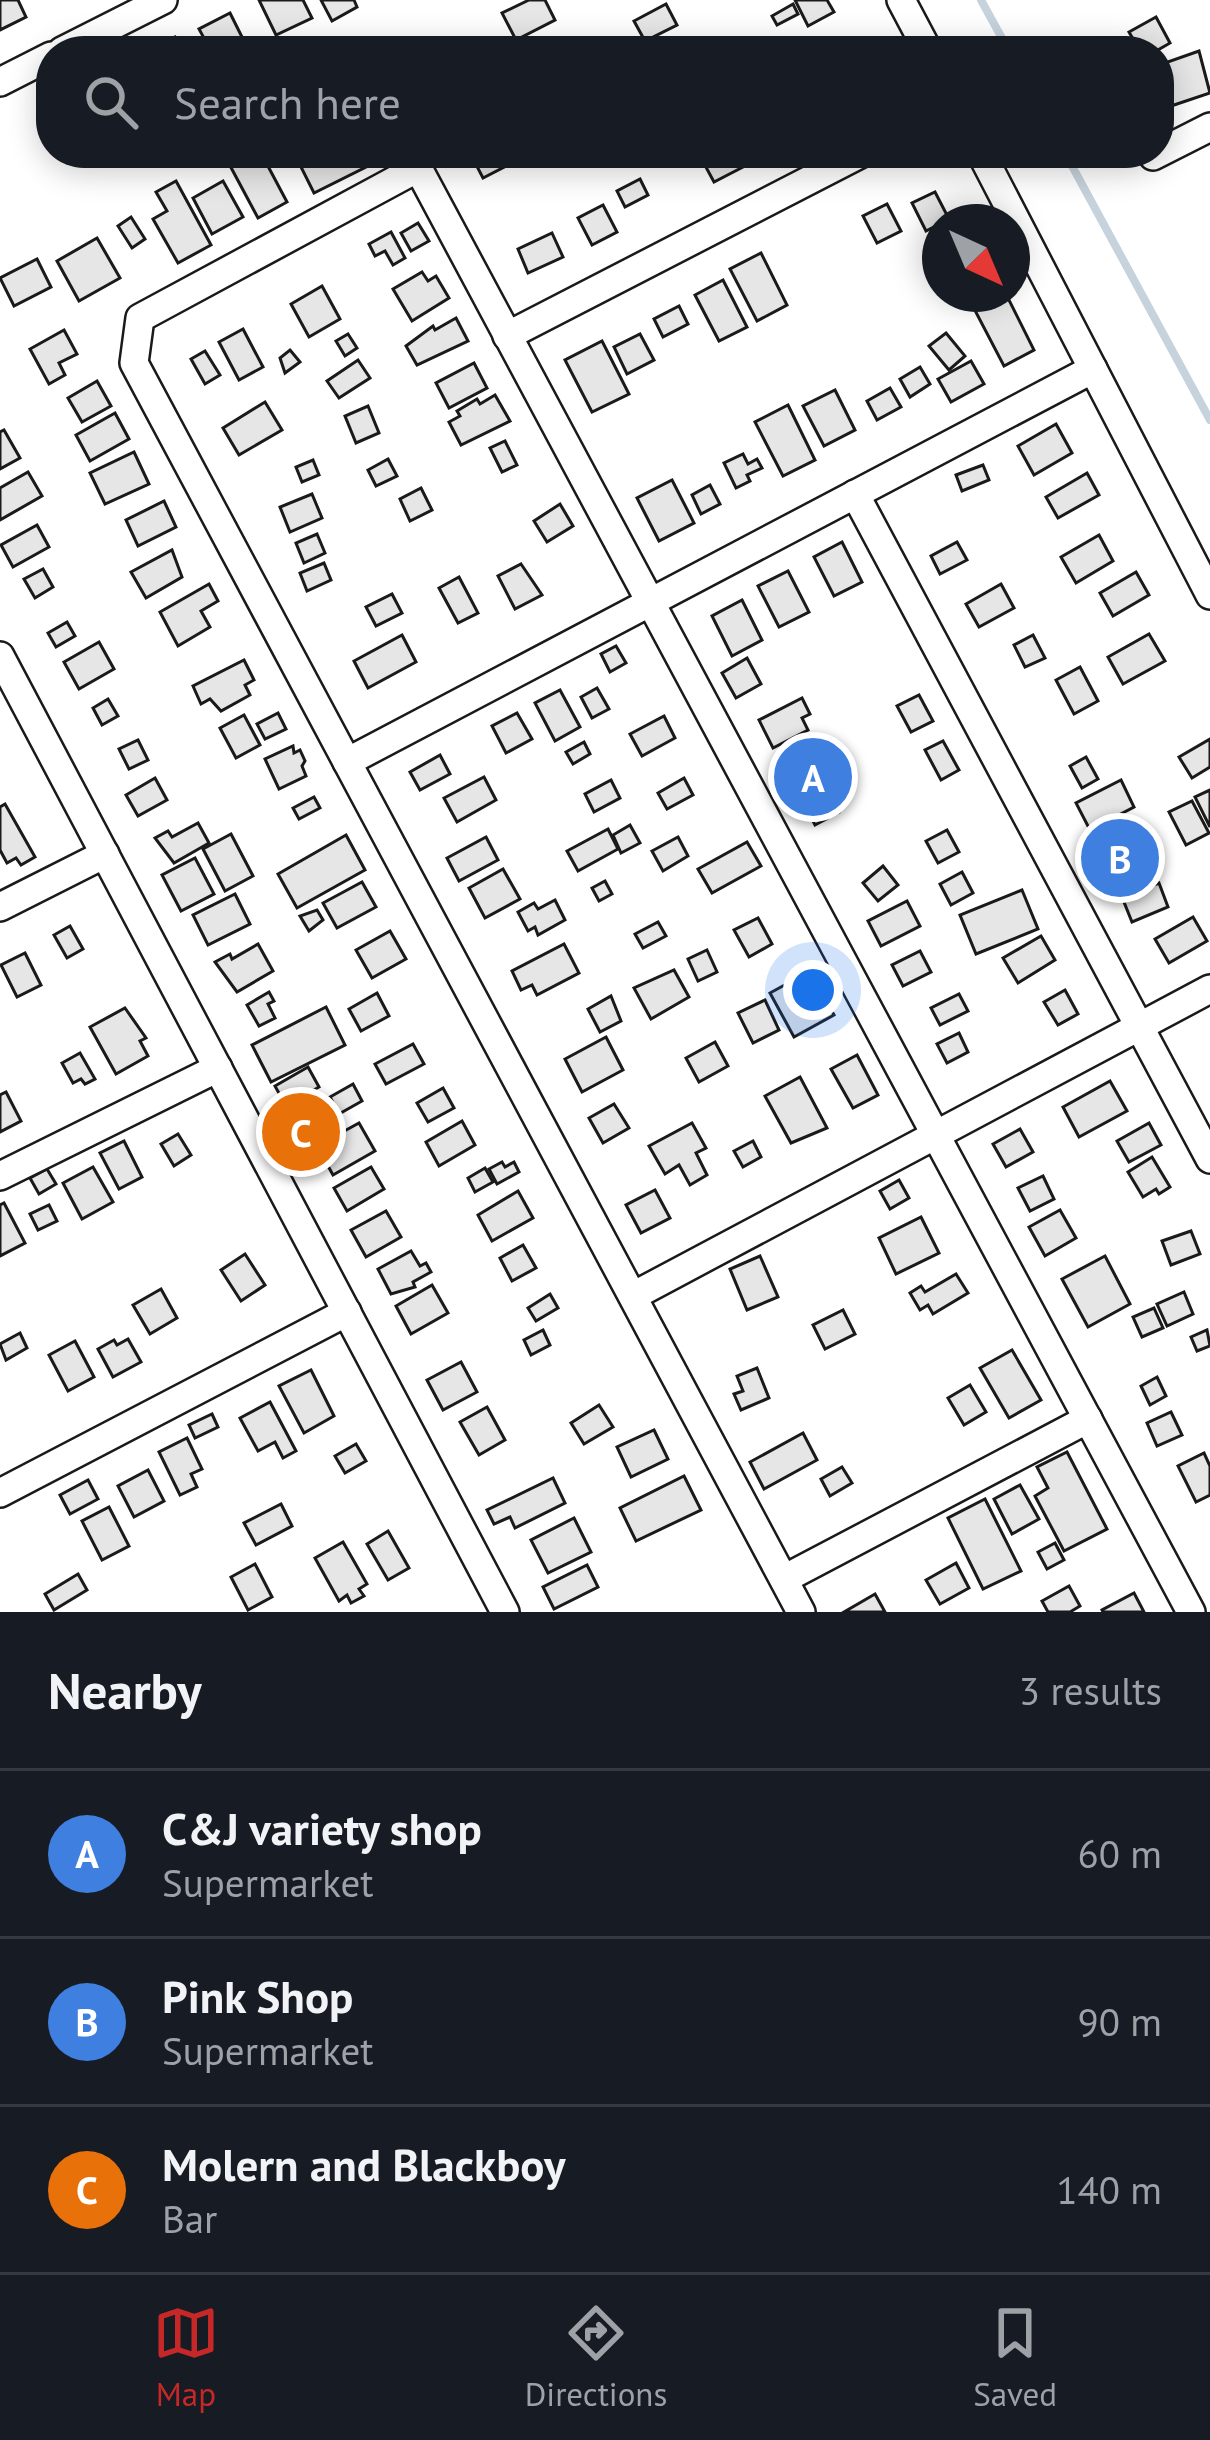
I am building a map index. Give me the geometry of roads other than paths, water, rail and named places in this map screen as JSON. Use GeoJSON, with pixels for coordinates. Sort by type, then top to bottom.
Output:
{"type":"FeatureCollection","features":[{"type":"Feature","properties":{"kind":"street"},"geometry":{"type":"LineString","coordinates":[[92,36],[163,0]]}},
{"type":"Feature","properties":{"kind":"street"},"geometry":{"type":"LineString","coordinates":[[901,0],[920,36]]}},
{"type":"Feature","properties":{"kind":"street"},"geometry":{"type":"LineString","coordinates":[[0,82],[36,64]]}},
{"type":"Feature","properties":{"kind":"street"},"geometry":{"type":"LineString","coordinates":[[1174,146],[1210,127]]}},
{"type":"Feature","properties":{"kind":"street"},"geometry":{"type":"LineString","coordinates":[[802,1612],[138,373],[133,354],[140,318],[418,168],[1191,1612]]}},
{"type":"Feature","properties":{"kind":"street"},"geometry":{"type":"LineString","coordinates":[[507,335],[833,168]]}},
{"type":"Feature","properties":{"kind":"street"},"geometry":{"type":"LineString","coordinates":[[989,168],[1210,595]]}},
{"type":"Feature","properties":{"kind":"street"},"geometry":{"type":"LineString","coordinates":[[347,762],[1093,369]]}},
{"type":"Feature","properties":{"kind":"street"},"geometry":{"type":"LineString","coordinates":[[855,494],[1210,1159]]}},
{"type":"Feature","properties":{"kind":"street"},"geometry":{"type":"LineString","coordinates":[[0,656],[346,1312],[494,1608]]}},
{"type":"Feature","properties":{"kind":"street"},"geometry":{"type":"LineString","coordinates":[[0,907],[105,854]]}},
{"type":"Feature","properties":{"kind":"street"},"geometry":{"type":"LineString","coordinates":[[633,1296],[1210,989]]}},
{"type":"Feature","properties":{"kind":"street"},"geometry":{"type":"LineString","coordinates":[[0,1176],[218,1068]]}},
{"type":"Feature","properties":{"kind":"street"},"geometry":{"type":"LineString","coordinates":[[0,1493],[346,1312]]}},
{"type":"Feature","properties":{"kind":"street"},"geometry":{"type":"LineString","coordinates":[[784,1579],[1088,1419]]}},
{"type":"Feature","properties":{"kind":"waterway"},"geometry":{"type":"LineString","coordinates":[[981,0],[1001,36]]}},
{"type":"Feature","properties":{"kind":"waterway"},"geometry":{"type":"LineString","coordinates":[[1073,168],[1210,420]]}},
{"type":"Feature","properties":{"kind":"place","name":"C&J variety shop"},"geometry":{"type":"Point","coordinates":[813,777]}},
{"type":"Feature","properties":{"kind":"place","name":"Pink Shop"},"geometry":{"type":"Point","coordinates":[1120,858]}},
{"type":"Feature","properties":{"kind":"place","name":"Molern and Blackboy"},"geometry":{"type":"Point","coordinates":[301,1132]}}]}
